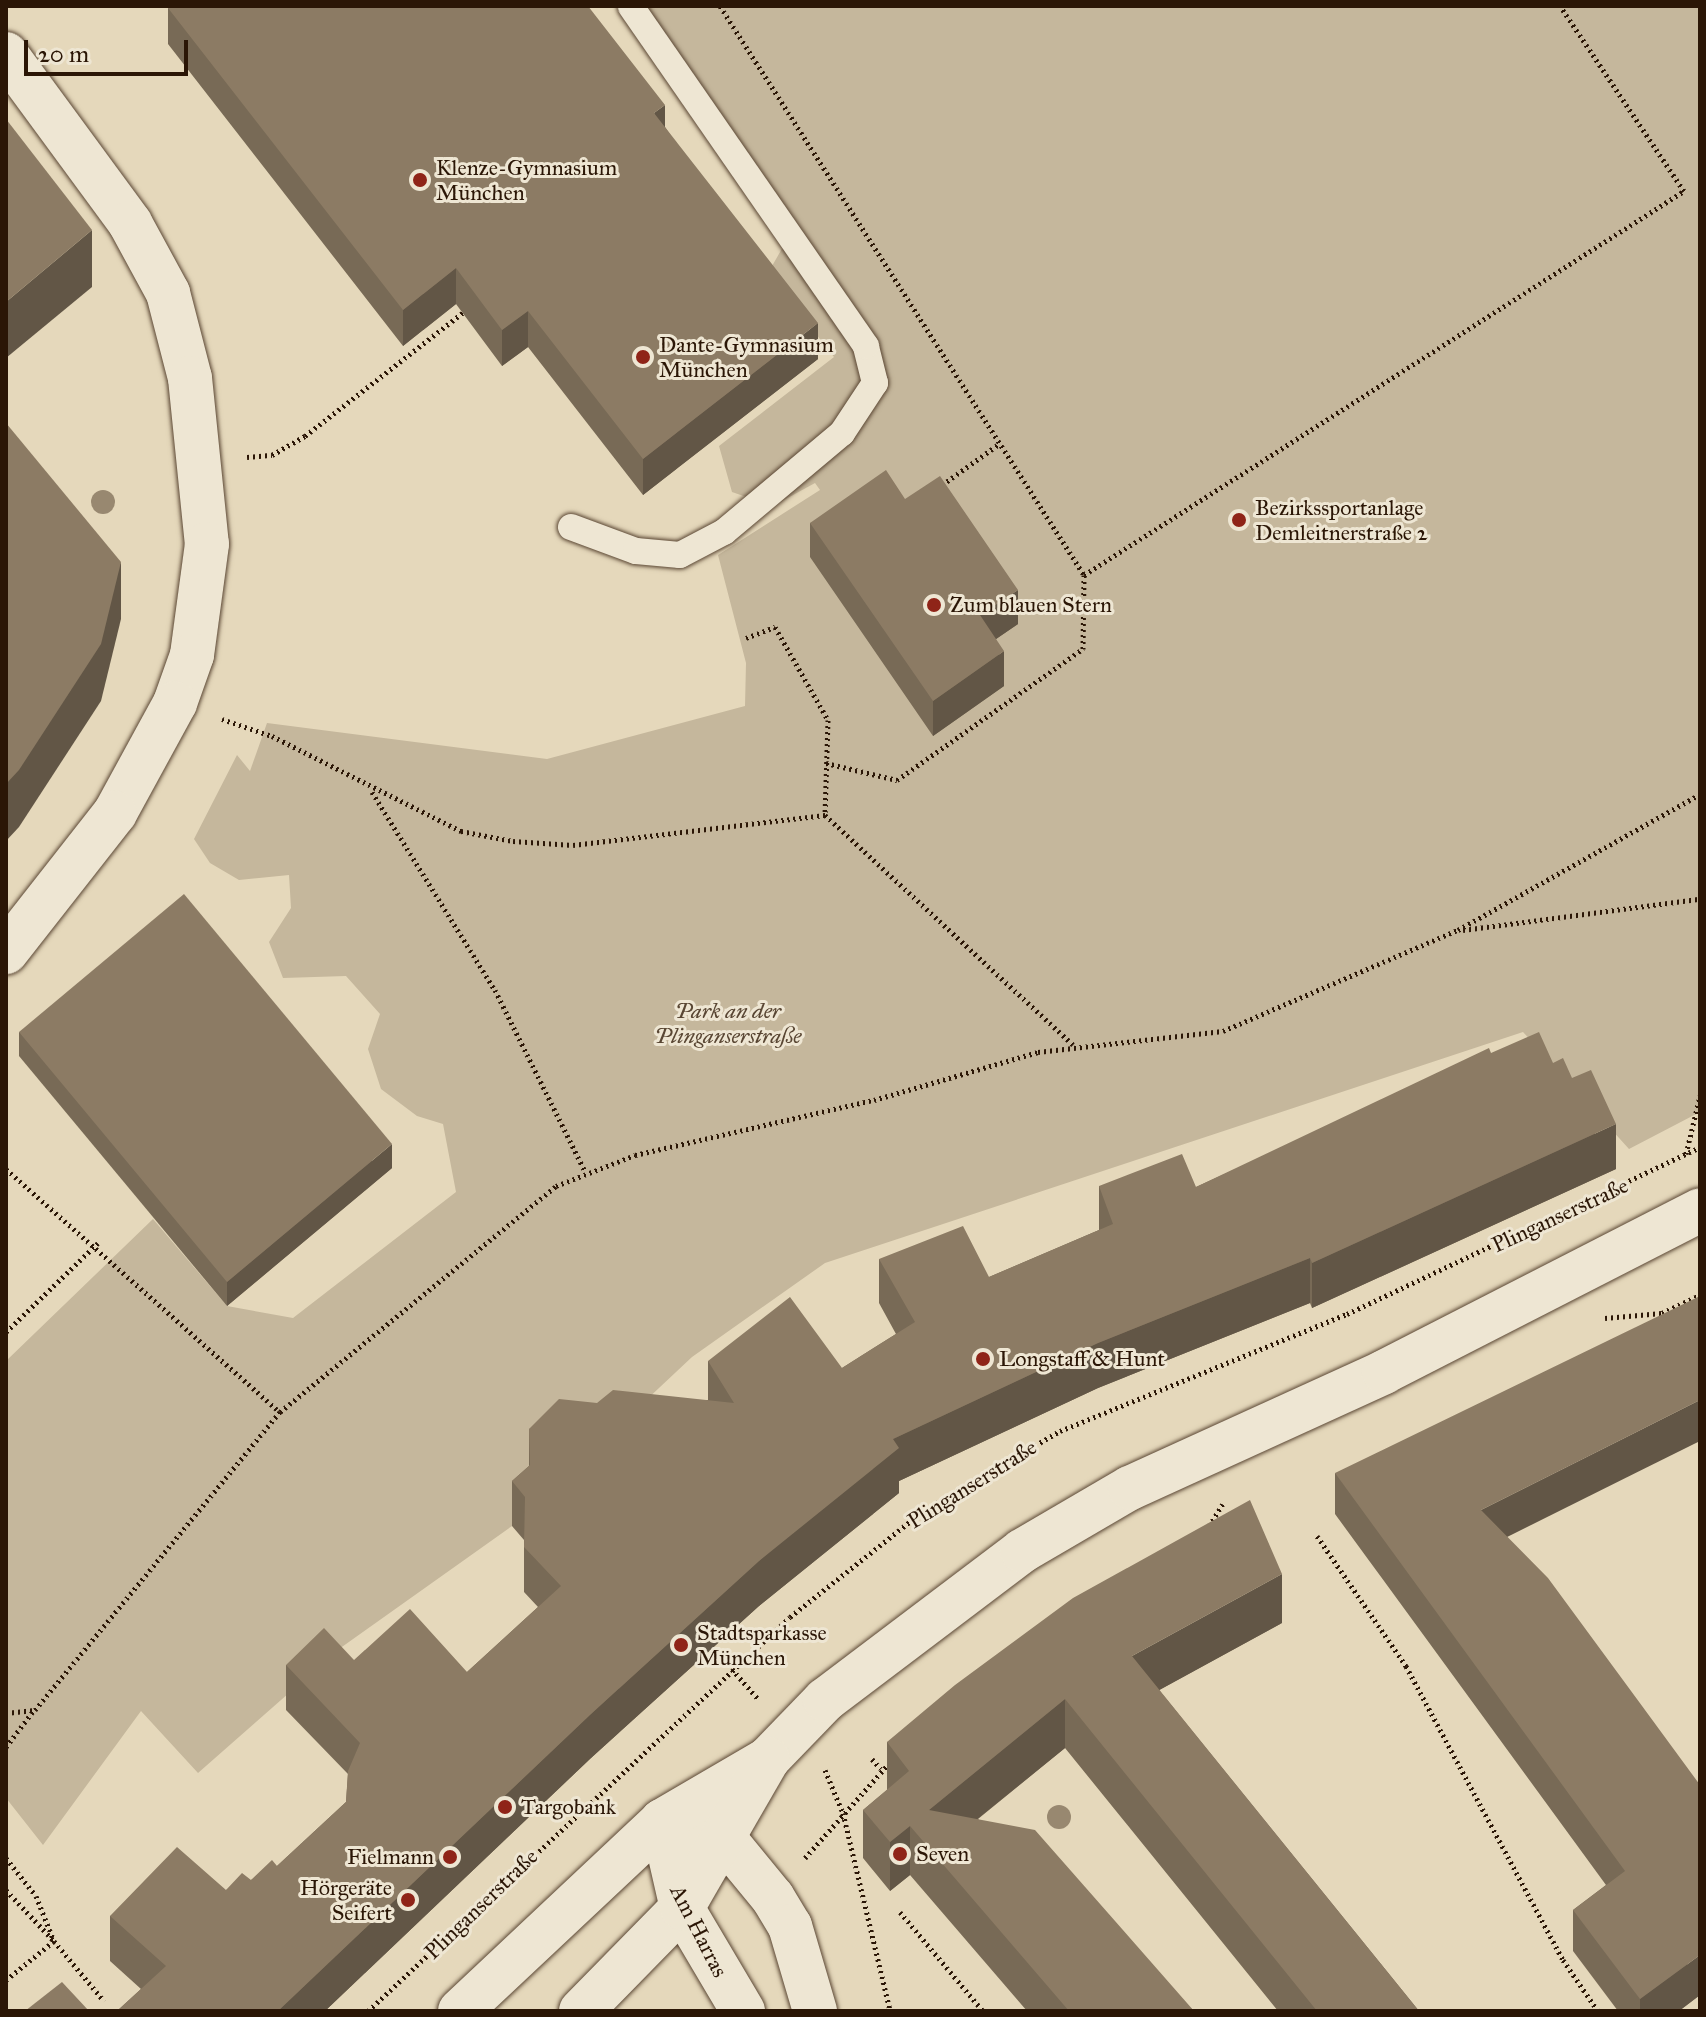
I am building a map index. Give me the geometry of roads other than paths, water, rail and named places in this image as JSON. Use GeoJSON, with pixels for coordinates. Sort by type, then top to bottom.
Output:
{"type":"FeatureCollection","features":[{"type":"Feature","properties":{"kind":"main road"},"geometry":{"type":"LineString","coordinates":[[6,54],[115,201],[168,293],[203,461],[203,598],[175,703],[115,813],[6,952]]}},
{"type":"Feature","properties":{"kind":"main road"},"geometry":{"type":"LineString","coordinates":[[460,2011],[662,1821],[768,1759],[825,1700],[1022,1551],[1130,1488],[1384,1372],[1700,1210]]}},
{"type":"Feature","properties":{"kind":"main road"},"geometry":{"type":"LineString","coordinates":[[581,2011],[682,1908],[727,1842],[768,1759]]}},
{"type":"Feature","properties":{"kind":"main road"},"geometry":{"type":"LineString","coordinates":[[662,1821],[727,1842],[773,1898],[790,1926],[815,2011]]}},
{"type":"Feature","properties":{"kind":"main road","name":"Am Harras"},"geometry":{"type":"LineString","coordinates":[[662,1821],[682,1908],[743,2011]]}},
{"type":"Feature","properties":{"kind":"lane"},"geometry":{"type":"LineString","coordinates":[[571,527],[636,551],[680,555],[724,532],[842,433],[875,383],[866,346],[631,6]]}},
{"type":"Feature","properties":{"kind":"place","name":"Klenze-Gymnasium München"},"geometry":{"type":"Point","coordinates":[420,180]}},
{"type":"Feature","properties":{"kind":"place","name":"Dante-Gymnasium München"},"geometry":{"type":"Point","coordinates":[643,357]}},
{"type":"Feature","properties":{"kind":"place","name":"Bezirkssportanlage Demleitnerstraße 2"},"geometry":{"type":"Point","coordinates":[1239,520]}},
{"type":"Feature","properties":{"kind":"place","name":"Zum blauen Stern"},"geometry":{"type":"Point","coordinates":[934,605]}},
{"type":"Feature","properties":{"kind":"place","name":"Longstaff & Hunt"},"geometry":{"type":"Point","coordinates":[983,1359]}},
{"type":"Feature","properties":{"kind":"place","name":"Stadtsparkasse München"},"geometry":{"type":"Point","coordinates":[681,1645]}},
{"type":"Feature","properties":{"kind":"place","name":"Targobank"},"geometry":{"type":"Point","coordinates":[505,1807]}},
{"type":"Feature","properties":{"kind":"place","name":"Seven"},"geometry":{"type":"Point","coordinates":[900,1854]}},
{"type":"Feature","properties":{"kind":"place","name":"Fielmann"},"geometry":{"type":"Point","coordinates":[450,1857]}},
{"type":"Feature","properties":{"kind":"place","name":"Hörgeräte Seifert"},"geometry":{"type":"Point","coordinates":[408,1900]}},
{"type":"Feature","properties":{"kind":"park label","name":"Park an der Plinganserstraße"},"geometry":{"type":"Point","coordinates":[728,1022]}}]}
